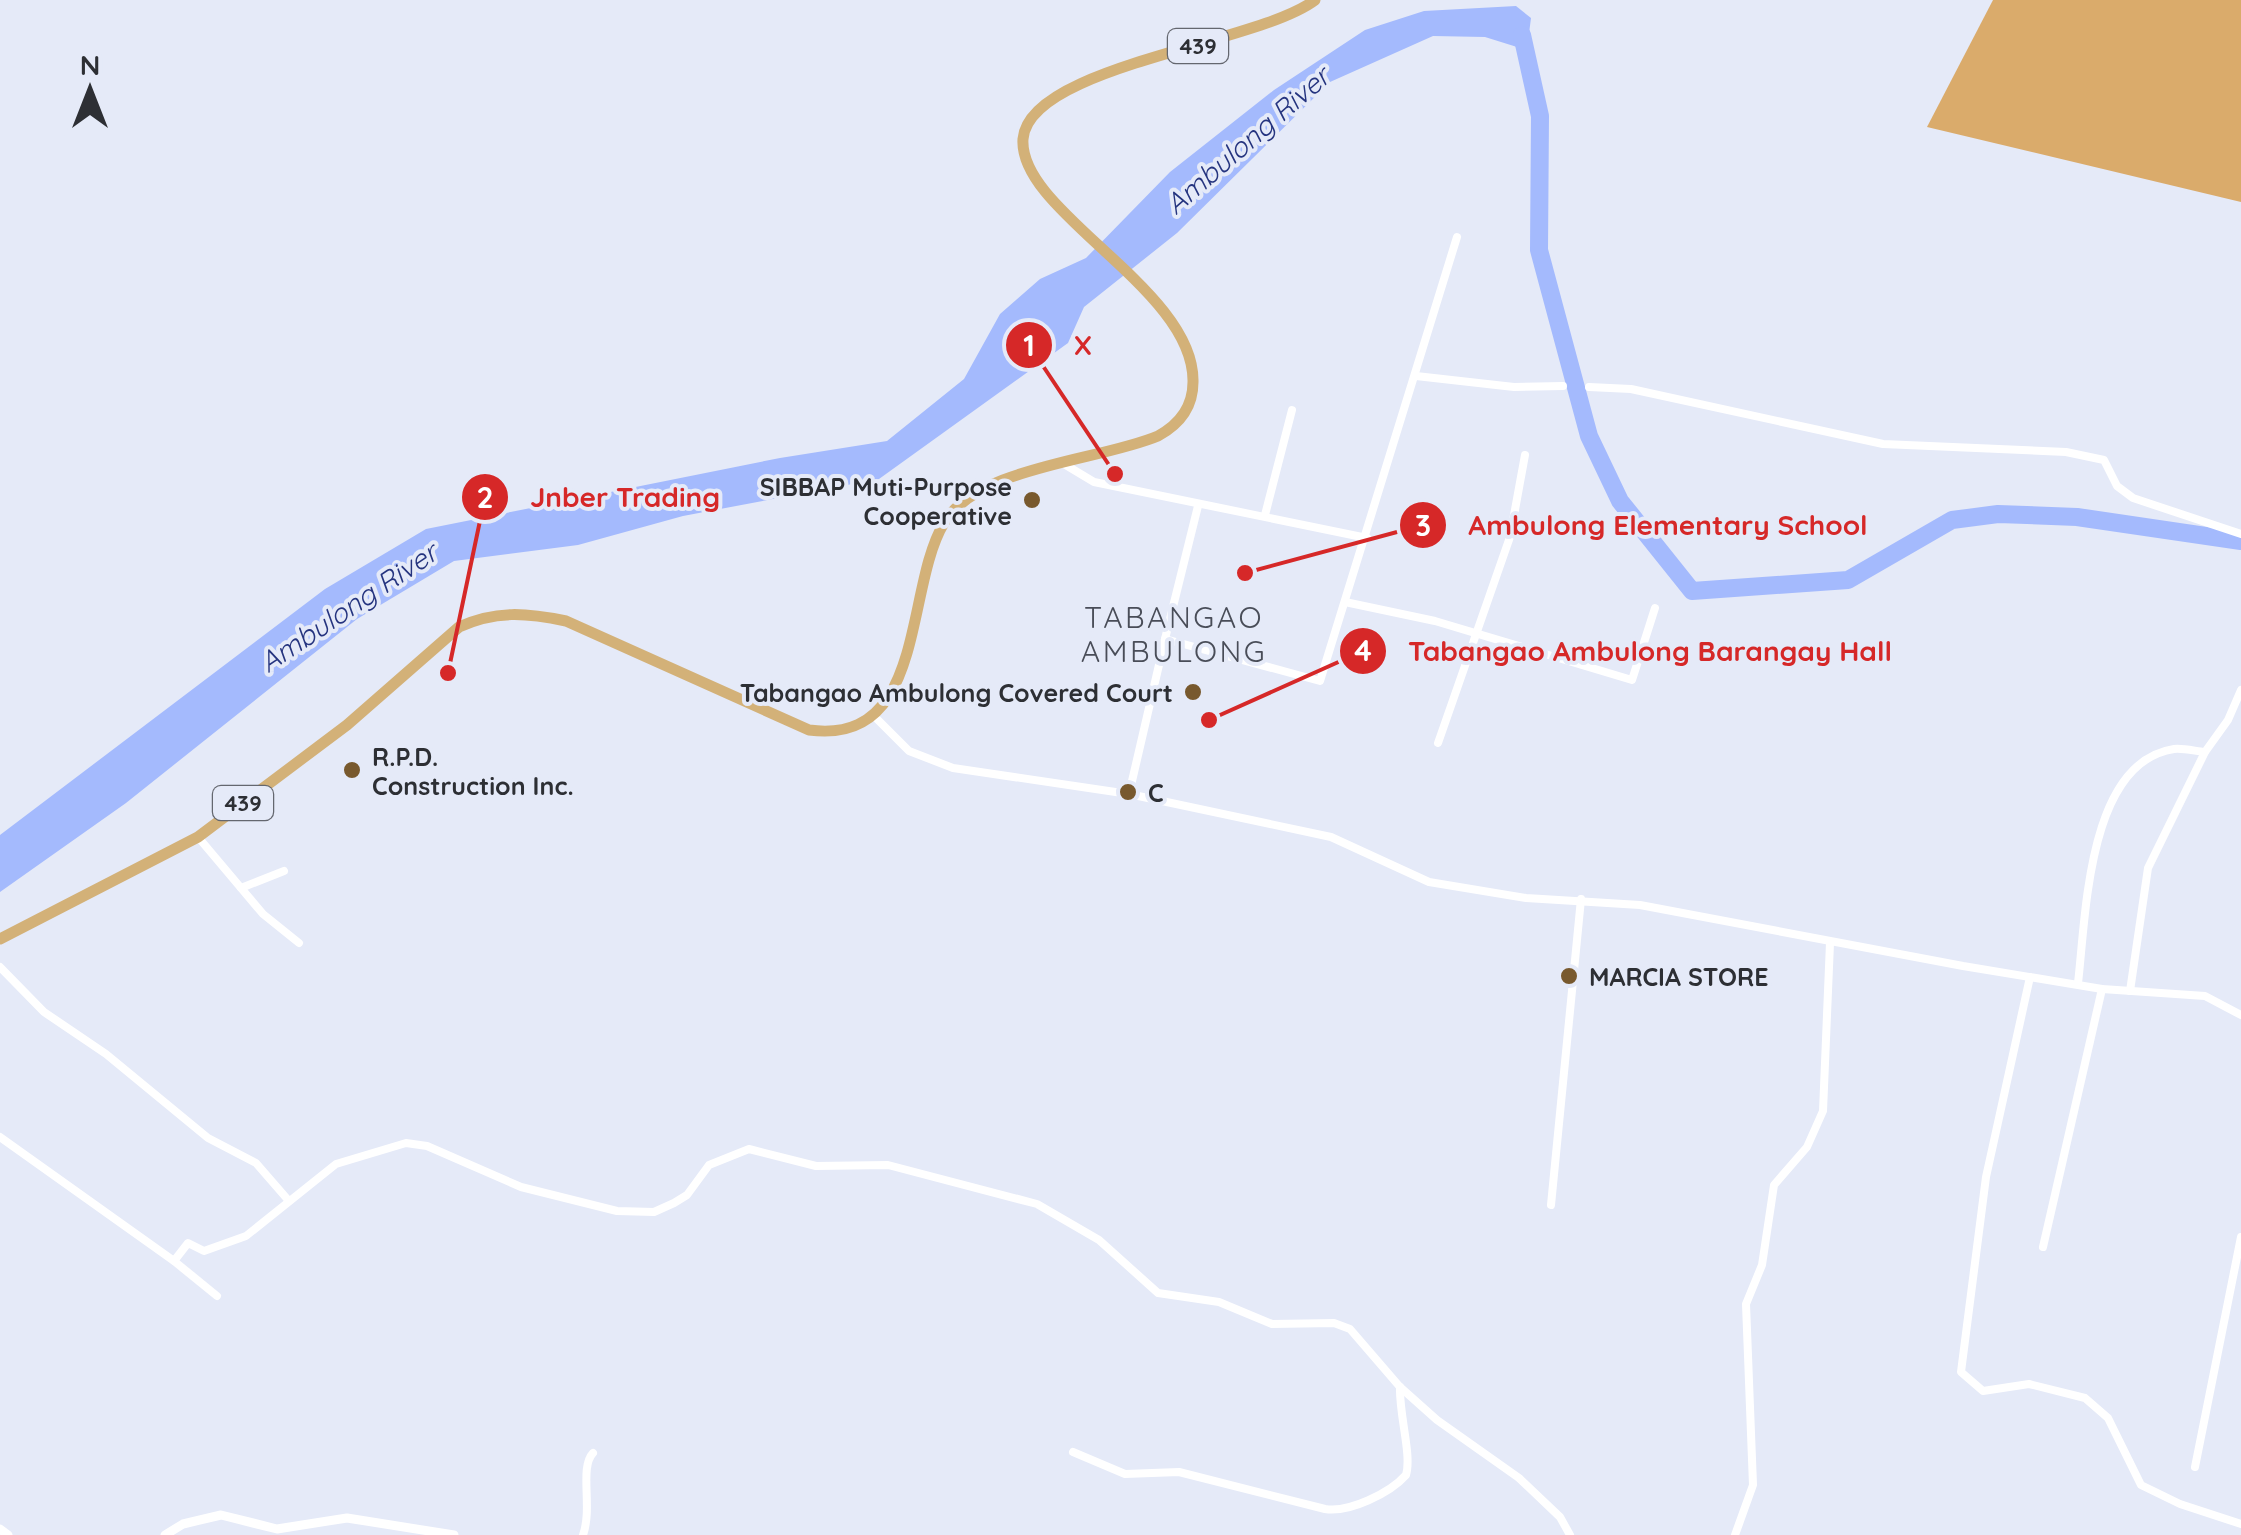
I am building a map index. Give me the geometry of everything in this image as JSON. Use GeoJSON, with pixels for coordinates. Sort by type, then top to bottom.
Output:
{"type":"FeatureCollection","features":[{"type":"Feature","properties":{"kind":"main road","name":"439"},"geometry":{"type":"LineString","coordinates":[[0,939],[198,837],[347,724],[459,627],[480,618],[523,613],[566,621],[809,730],[841,730],[872,714],[884,705],[901,676],[943,524],[969,496],[984,488],[1158,436],[1186,412],[1194,376],[1187,346],[1166,313],[1091,239],[1028,167],[1023,138],[1037,108],[1076,84],[1287,17],[1316,0]]}},
{"type":"Feature","properties":{"kind":"street"},"geometry":{"type":"LineString","coordinates":[[1165,638],[1320,681],[1457,237]]}},
{"type":"Feature","properties":{"kind":"street"},"geometry":{"type":"LineString","coordinates":[[1416,376],[1514,388],[1564,386]]}},
{"type":"Feature","properties":{"kind":"street"},"geometry":{"type":"LineString","coordinates":[[1589,387],[1632,390],[1883,444],[2066,452],[2104,460],[2117,486],[2133,498],[2241,534]]}},
{"type":"Feature","properties":{"kind":"street"},"geometry":{"type":"LineString","coordinates":[[1264,516],[1292,410]]}},
{"type":"Feature","properties":{"kind":"street"},"geometry":{"type":"LineString","coordinates":[[1438,743],[1510,537],[1525,455]]}},
{"type":"Feature","properties":{"kind":"street"},"geometry":{"type":"LineString","coordinates":[[1064,464],[1094,482],[1367,538]]}},
{"type":"Feature","properties":{"kind":"street"},"geometry":{"type":"LineString","coordinates":[[1129,794],[1198,506]]}},
{"type":"Feature","properties":{"kind":"street"},"geometry":{"type":"LineString","coordinates":[[1346,602],[1632,680],[1655,608]]}},
{"type":"Feature","properties":{"kind":"street"},"geometry":{"type":"LineString","coordinates":[[2130,991],[2148,868],[2205,752],[2228,720],[2241,690]]}},
{"type":"Feature","properties":{"kind":"street"},"geometry":{"type":"LineString","coordinates":[[872,714],[908,750],[931,762],[1129,794],[1331,838],[1429,882],[1526,898],[1640,905],[1830,943],[2102,989],[2205,996],[2241,1015]]}},
{"type":"Feature","properties":{"kind":"street"},"geometry":{"type":"LineString","coordinates":[[2078,983],[2095,838],[2132,770],[2173,749],[2205,752]]}},
{"type":"Feature","properties":{"kind":"street"},"geometry":{"type":"LineString","coordinates":[[198,837],[263,914],[299,943]]}},
{"type":"Feature","properties":{"kind":"street"},"geometry":{"type":"LineString","coordinates":[[241,888],[284,871]]}},
{"type":"Feature","properties":{"kind":"street"},"geometry":{"type":"LineString","coordinates":[[1551,1205],[1581,899]]}},
{"type":"Feature","properties":{"kind":"street"},"geometry":{"type":"LineString","coordinates":[[1735,1535],[1753,1485],[1746,1304],[1762,1265],[1774,1185],[1806,1146],[1823,1111],[1830,943]]}},
{"type":"Feature","properties":{"kind":"street"},"geometry":{"type":"LineString","coordinates":[[0,968],[44,1012],[106,1054],[208,1138],[256,1164],[288,1201]]}},
{"type":"Feature","properties":{"kind":"street"},"geometry":{"type":"LineString","coordinates":[[2030,977],[1986,1177],[1961,1372],[1982,1391],[2029,1384],[2086,1398],[2108,1418],[2141,1484],[2180,1504],[2241,1524]]}},
{"type":"Feature","properties":{"kind":"street"},"geometry":{"type":"LineString","coordinates":[[2043,1248],[2102,989]]}},
{"type":"Feature","properties":{"kind":"street"},"geometry":{"type":"LineString","coordinates":[[0,1137],[217,1296]]}},
{"type":"Feature","properties":{"kind":"street"},"geometry":{"type":"LineString","coordinates":[[174,1261],[188,1242],[204,1252],[246,1236],[336,1164],[406,1143],[427,1146],[521,1188],[617,1211],[654,1212],[674,1203],[687,1195],[709,1165],[749,1149],[816,1166],[888,1165],[1037,1204],[1122,1256],[1158,1293],[1218,1302],[1272,1324],[1342,1324],[1436,1420],[1519,1478],[1560,1517],[1570,1535]]}},
{"type":"Feature","properties":{"kind":"street"},"geometry":{"type":"LineString","coordinates":[[2196,1466],[2241,1237]]}},
{"type":"Feature","properties":{"kind":"street"},"geometry":{"type":"LineString","coordinates":[[1073,1452],[1125,1474],[1179,1472],[1325,1509],[1345,1510],[1387,1490],[1406,1475],[1400,1387]]}},
{"type":"Feature","properties":{"kind":"street"},"geometry":{"type":"LineString","coordinates":[[583,1535],[590,1502],[584,1469],[593,1453]]}},
{"type":"Feature","properties":{"kind":"street"},"geometry":{"type":"LineString","coordinates":[[166,1535],[183,1524],[221,1515],[276,1529],[347,1518],[454,1535]]}},
{"type":"Feature","properties":{"kind":"street"},"geometry":{"type":"LineString","coordinates":[[0,1529],[8,1535]]}},
{"type":"Feature","properties":{"kind":"shaded area"},"geometry":{"type":"Polygon","coordinates":[[[1993,0],[2241,0],[2241,202],[1927,127],[1993,0]]]}},
{"type":"Feature","properties":{"kind":"water"},"geometry":{"type":"Polygon","coordinates":[[[1516,6],[1531,18],[1526,57],[1517,47],[1485,37],[1433,36],[1330,82],[1177,233],[1084,307],[1068,343],[879,479],[683,516],[578,545],[454,561],[357,619],[126,803],[0,892],[0,835],[325,589],[426,529],[780,458],[887,441],[964,379],[1000,314],[1040,279],[1086,258],[1170,172],[1274,90],[1365,30],[1424,11],[1516,6]]]}},
{"type":"Feature","properties":{"kind":"waterway","name":"Ambulong River"},"geometry":{"type":"LineString","coordinates":[[1522,35],[1540,116],[1539,250],[1589,436],[1620,501],[1692,591],[1848,580],[1952,520],[1998,514],[2077,517],[2241,541]]}},
{"type":"Feature","properties":{"kind":"place","name":"X"},"geometry":{"type":"Point","coordinates":[1115,474]}},
{"type":"Feature","properties":{"kind":"place","name":"SIBBAP Muti-Purpose Cooperative"},"geometry":{"type":"Point","coordinates":[1032,500]}},
{"type":"Feature","properties":{"kind":"place","name":"Ambulong Elementary School"},"geometry":{"type":"Point","coordinates":[1245,573]}},
{"type":"Feature","properties":{"kind":"place","name":"Jnber Trading"},"geometry":{"type":"Point","coordinates":[448,673]}},
{"type":"Feature","properties":{"kind":"place","name":"Tabangao Ambulong Covered Court"},"geometry":{"type":"Point","coordinates":[1193,692]}},
{"type":"Feature","properties":{"kind":"place","name":"Tabangao Ambulong Barangay Hall"},"geometry":{"type":"Point","coordinates":[1209,720]}},
{"type":"Feature","properties":{"kind":"place","name":"R.P.D. Construction Inc."},"geometry":{"type":"Point","coordinates":[352,770]}},
{"type":"Feature","properties":{"kind":"place","name":"C"},"geometry":{"type":"Point","coordinates":[1128,792]}},
{"type":"Feature","properties":{"kind":"place","name":"MARCIA STORE"},"geometry":{"type":"Point","coordinates":[1569,976]}},
{"type":"Feature","properties":{"kind":"district","name":"TABANGAO AMBULONG"},"geometry":{"type":"Point","coordinates":[1174,634]}}]}
